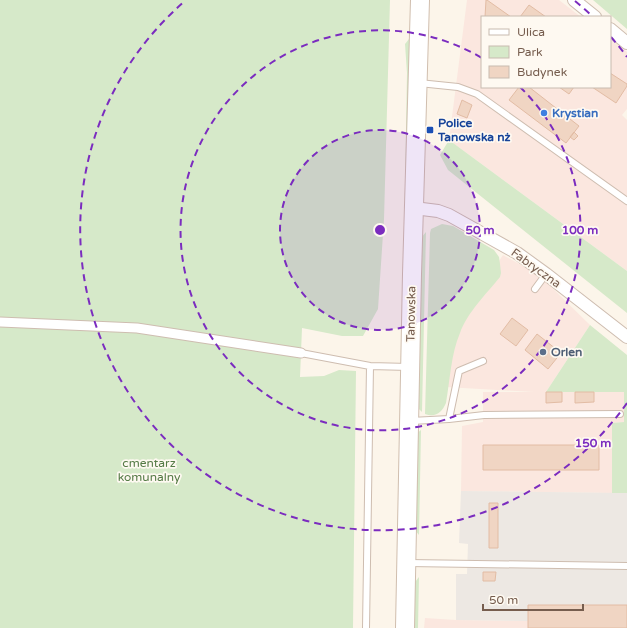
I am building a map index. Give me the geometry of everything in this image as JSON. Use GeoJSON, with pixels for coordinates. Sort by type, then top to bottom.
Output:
{"type":"FeatureCollection","features":[{"type":"Feature","properties":{"kind":"main road","name":"Tanowska"},"geometry":{"type":"LineString","coordinates":[[406,628],[410,367],[420,0]]}},
{"type":"Feature","properties":{"kind":"street"},"geometry":{"type":"LineString","coordinates":[[574,0],[594,16]]}},
{"type":"Feature","properties":{"kind":"street"},"geometry":{"type":"LineString","coordinates":[[611,30],[627,43]]}},
{"type":"Feature","properties":{"kind":"street","name":"Fabryczna"},"geometry":{"type":"LineString","coordinates":[[414,208],[438,211],[449,215],[517,253],[627,337]]}},
{"type":"Feature","properties":{"kind":"street"},"geometry":{"type":"LineString","coordinates":[[0,322],[137,328],[301,353]]}},
{"type":"Feature","properties":{"kind":"lane"},"geometry":{"type":"LineString","coordinates":[[417,83],[458,87],[477,94],[627,201]]}},
{"type":"Feature","properties":{"kind":"lane"},"geometry":{"type":"LineString","coordinates":[[535,289],[546,274]]}},
{"type":"Feature","properties":{"kind":"lane"},"geometry":{"type":"LineString","coordinates":[[301,353],[370,366],[410,367]]}},
{"type":"Feature","properties":{"kind":"lane"},"geometry":{"type":"LineString","coordinates":[[449,419],[459,371],[483,361]]}},
{"type":"Feature","properties":{"kind":"lane"},"geometry":{"type":"LineString","coordinates":[[366,628],[370,366]]}},
{"type":"Feature","properties":{"kind":"lane"},"geometry":{"type":"LineString","coordinates":[[409,421],[484,415],[620,414]]}},
{"type":"Feature","properties":{"kind":"lane"},"geometry":{"type":"LineString","coordinates":[[407,562],[627,566]]}},
{"type":"Feature","properties":{"kind":"shaded area"},"geometry":{"type":"Polygon","coordinates":[[[467,0],[559,0],[580,16],[481,16],[481,88],[611,88],[611,40],[627,52],[627,109],[622,115],[627,120],[627,271],[449,140],[467,0]]]}},
{"type":"Feature","properties":{"kind":"shaded area"},"geometry":{"type":"Polygon","coordinates":[[[503,255],[539,275],[590,325],[546,392],[624,392],[624,422],[612,423],[612,493],[461,491],[462,426],[483,422],[483,392],[534,392],[446,387],[457,324],[503,255]]]}},
{"type":"Feature","properties":{"kind":"shaded area"},"geometry":{"type":"Polygon","coordinates":[[[461,491],[627,493],[627,628],[528,628],[528,621],[456,620],[456,574],[467,574],[468,544],[459,543],[461,491]]]}},
{"type":"Feature","properties":{"kind":"shaded area"},"geometry":{"type":"Polygon","coordinates":[[[425,618],[528,621],[528,628],[424,628],[425,618]]]}},
{"type":"Feature","properties":{"kind":"green space","name":"cmentarz komunalny"},"geometry":{"type":"Polygon","coordinates":[[[0,0],[390,0],[384,219],[378,309],[363,336],[342,336],[302,328],[300,377],[324,376],[339,370],[356,371],[353,628],[0,628],[0,0]]]}},
{"type":"Feature","properties":{"kind":"green space"},"geometry":{"type":"Polygon","coordinates":[[[593,0],[627,0],[627,29],[593,0]]]}},
{"type":"Feature","properties":{"kind":"green space"},"geometry":{"type":"Polygon","coordinates":[[[409,39],[412,39],[402,356],[407,73],[405,44],[409,39]]]}},
{"type":"Feature","properties":{"kind":"green space"},"geometry":{"type":"Polygon","coordinates":[[[449,140],[627,271],[627,313],[448,170],[440,155],[449,140]]]}},
{"type":"Feature","properties":{"kind":"green space"},"geometry":{"type":"Polygon","coordinates":[[[442,224],[453,226],[494,250],[499,257],[501,273],[500,277],[467,318],[457,341],[451,367],[446,403],[443,409],[438,413],[435,415],[429,415],[425,414],[430,233],[431,229],[442,224]]]}},
{"type":"Feature","properties":{"kind":"green space"},"geometry":{"type":"Polygon","coordinates":[[[426,232],[422,412],[417,407],[421,238],[426,232]]]}},
{"type":"Feature","properties":{"kind":"green space"},"geometry":{"type":"Polygon","coordinates":[[[590,325],[627,355],[627,493],[612,493],[612,423],[624,422],[624,392],[546,392],[590,325]]]}},
{"type":"Feature","properties":{"kind":"green space"},"geometry":{"type":"Polygon","coordinates":[[[421,430],[419,535],[415,530],[416,434],[421,430]]]}},
{"type":"Feature","properties":{"kind":"green space"},"geometry":{"type":"Polygon","coordinates":[[[419,577],[418,628],[412,628],[415,582],[419,577]]]}},
{"type":"Feature","properties":{"kind":"building"},"geometry":{"type":"Polygon","coordinates":[[[487,0],[510,16],[485,16],[487,0]]]}},
{"type":"Feature","properties":{"kind":"building"},"geometry":{"type":"Polygon","coordinates":[[[529,5],[545,16],[521,16],[529,5]]]}},
{"type":"Feature","properties":{"kind":"building"},"geometry":{"type":"Polygon","coordinates":[[[611,74],[627,84],[616,103],[594,88],[611,88],[611,74]]]}},
{"type":"Feature","properties":{"kind":"building","name":"Krystian"},"geometry":{"type":"Polygon","coordinates":[[[518,88],[530,88],[579,126],[566,143],[509,100],[518,88]]]}},
{"type":"Feature","properties":{"kind":"building"},"geometry":{"type":"Polygon","coordinates":[[[560,88],[573,88],[569,94],[560,88]]]}},
{"type":"Feature","properties":{"kind":"building"},"geometry":{"type":"Polygon","coordinates":[[[462,100],[472,105],[467,118],[457,114],[462,100]]]}},
{"type":"Feature","properties":{"kind":"building"},"geometry":{"type":"Polygon","coordinates":[[[574,132],[578,136],[574,140],[570,137],[574,132]]]}},
{"type":"Feature","properties":{"kind":"building"},"geometry":{"type":"Polygon","coordinates":[[[512,318],[528,330],[516,346],[500,334],[512,318]]]}},
{"type":"Feature","properties":{"kind":"building","name":"Orlen"},"geometry":{"type":"Polygon","coordinates":[[[537,334],[561,353],[548,369],[525,350],[537,334]]]}},
{"type":"Feature","properties":{"kind":"building"},"geometry":{"type":"Polygon","coordinates":[[[546,392],[562,392],[562,402],[546,403],[546,392]]]}},
{"type":"Feature","properties":{"kind":"building"},"geometry":{"type":"Polygon","coordinates":[[[575,392],[594,392],[594,402],[575,403],[575,392]]]}},
{"type":"Feature","properties":{"kind":"building"},"geometry":{"type":"Polygon","coordinates":[[[483,445],[599,445],[599,470],[483,470],[483,445]]]}},
{"type":"Feature","properties":{"kind":"building"},"geometry":{"type":"Polygon","coordinates":[[[489,503],[498,503],[498,548],[489,548],[489,503]]]}},
{"type":"Feature","properties":{"kind":"building"},"geometry":{"type":"Polygon","coordinates":[[[483,572],[496,572],[495,581],[483,581],[483,572]]]}},
{"type":"Feature","properties":{"kind":"building"},"geometry":{"type":"Polygon","coordinates":[[[528,605],[627,605],[627,628],[528,628],[528,605]]]}},
{"type":"Feature","properties":{"kind":"place","name":"Krystian"},"geometry":{"type":"Point","coordinates":[544,113]}},
{"type":"Feature","properties":{"kind":"place","name":"Police Tanowska nż"},"geometry":{"type":"Point","coordinates":[430,130]}},
{"type":"Feature","properties":{"kind":"place","name":"Orlen"},"geometry":{"type":"Point","coordinates":[543,352]}}]}
